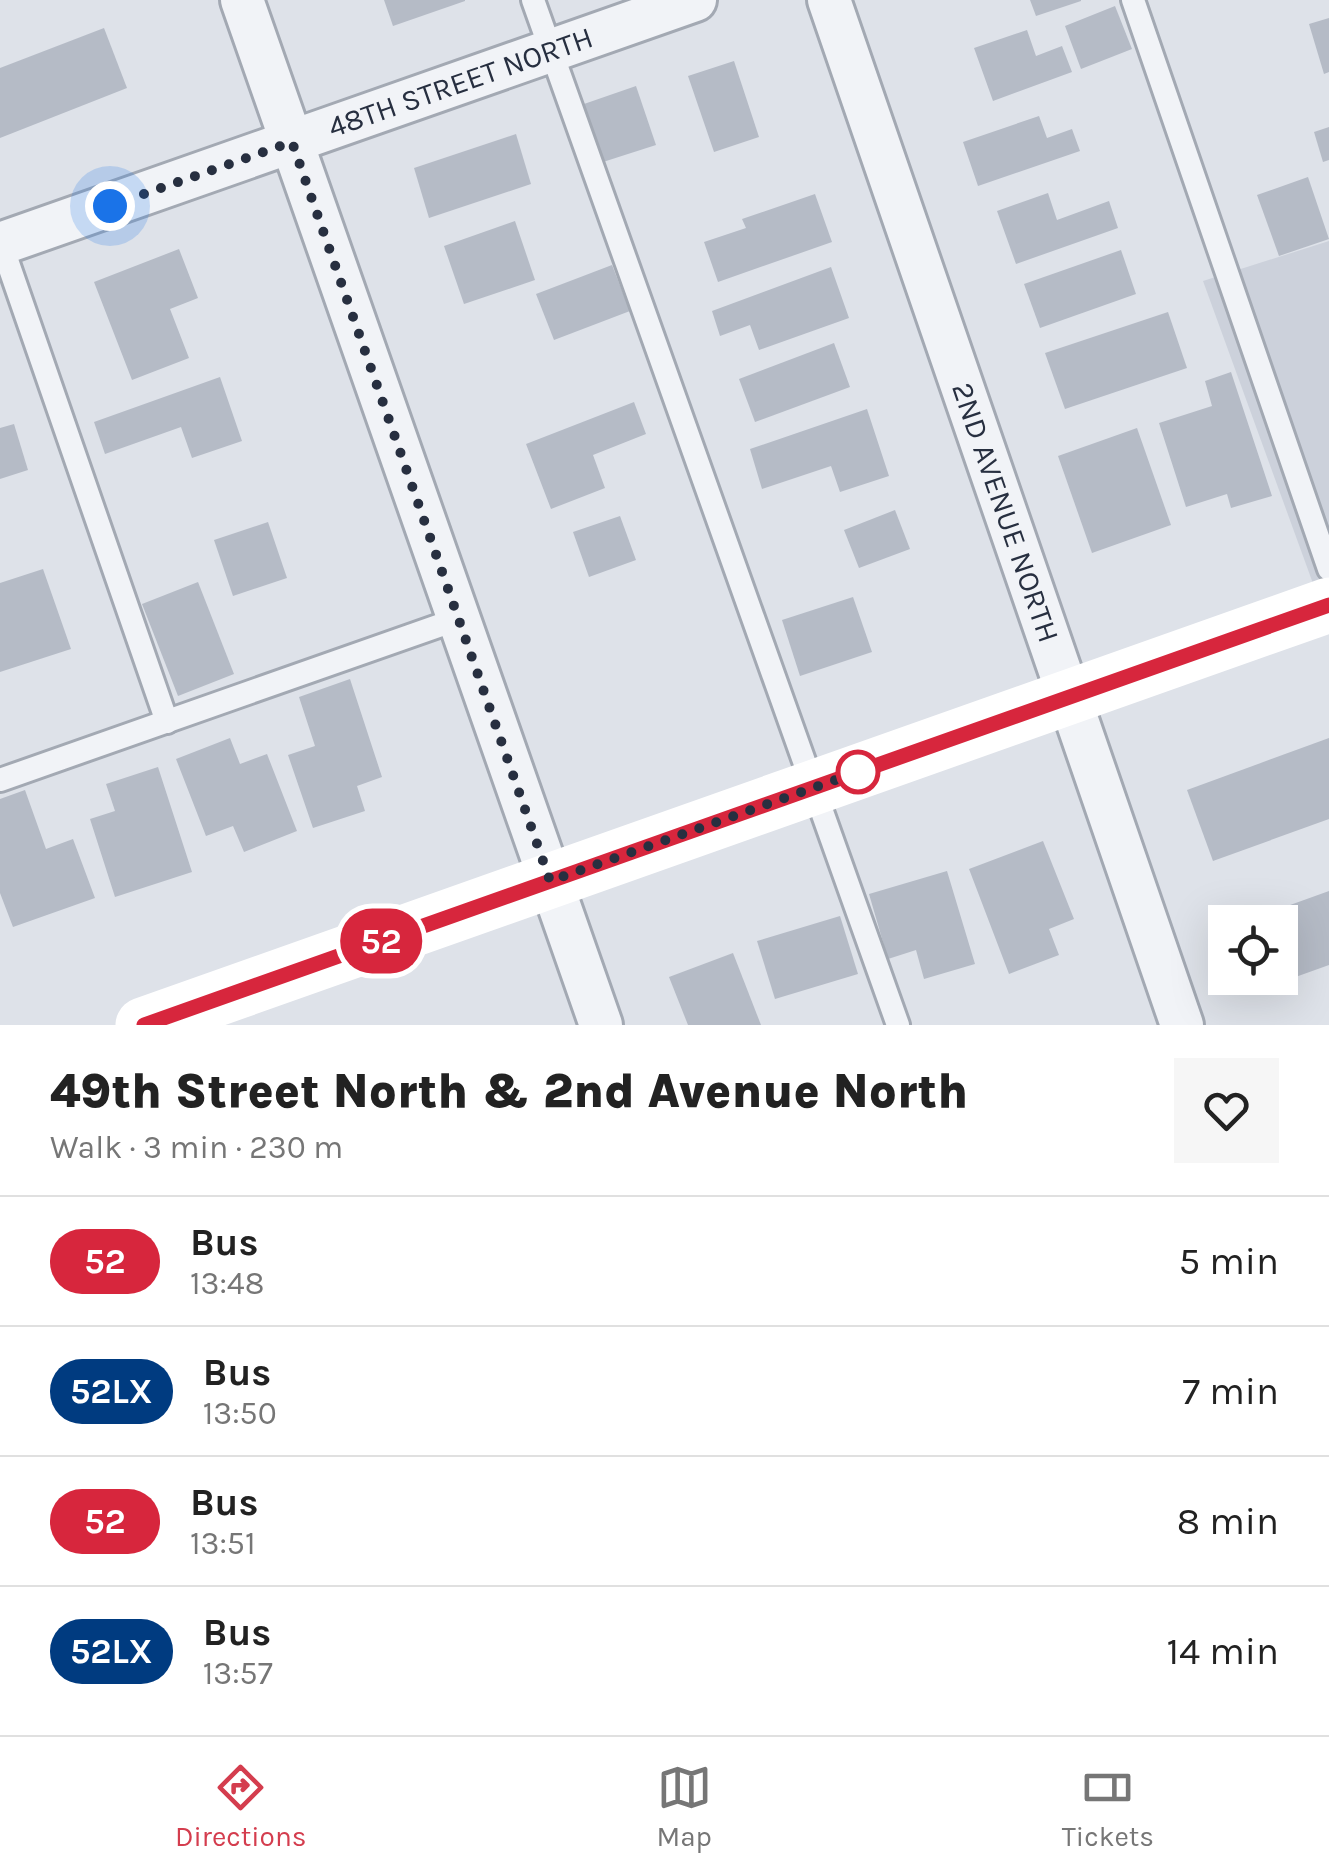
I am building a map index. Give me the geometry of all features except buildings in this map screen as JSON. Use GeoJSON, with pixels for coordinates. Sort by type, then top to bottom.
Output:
{"type":"FeatureCollection","features":[{"type":"Feature","properties":{"kind":"main road"},"geometry":{"type":"LineString","coordinates":[[143,1025],[1329,605]]}},
{"type":"Feature","properties":{"kind":"street"},"geometry":{"type":"LineString","coordinates":[[242,0],[601,1025]]}},
{"type":"Feature","properties":{"kind":"street","name":"48TH STREET NORTH"},"geometry":{"type":"LineString","coordinates":[[0,243],[695,0]]}},
{"type":"Feature","properties":{"kind":"street","name":"2ND AVENUE NORTH"},"geometry":{"type":"LineString","coordinates":[[829,0],[1182,1025]]}},
{"type":"Feature","properties":{"kind":"lane"},"geometry":{"type":"LineString","coordinates":[[533,0],[898,1025]]}},
{"type":"Feature","properties":{"kind":"lane"},"geometry":{"type":"LineString","coordinates":[[1133,0],[1329,569]]}},
{"type":"Feature","properties":{"kind":"lane"},"geometry":{"type":"LineString","coordinates":[[0,243],[167,722]]}},
{"type":"Feature","properties":{"kind":"lane"},"geometry":{"type":"LineString","coordinates":[[0,780],[458,619]]}},
{"type":"Feature","properties":{"kind":"shaded area"},"geometry":{"type":"Polygon","coordinates":[[[1329,241],[1329,584],[1315,589],[1203,281],[1329,241]]]}},
{"type":"Feature","properties":{"kind":"bus line","name":"52"},"geometry":{"type":"LineString","coordinates":[[144,1025],[1329,605]]}},
{"type":"Feature","properties":{"kind":"route"},"geometry":{"type":"LineString","coordinates":[[110,206],[292,142],[550,881],[858,772]]}}]}
